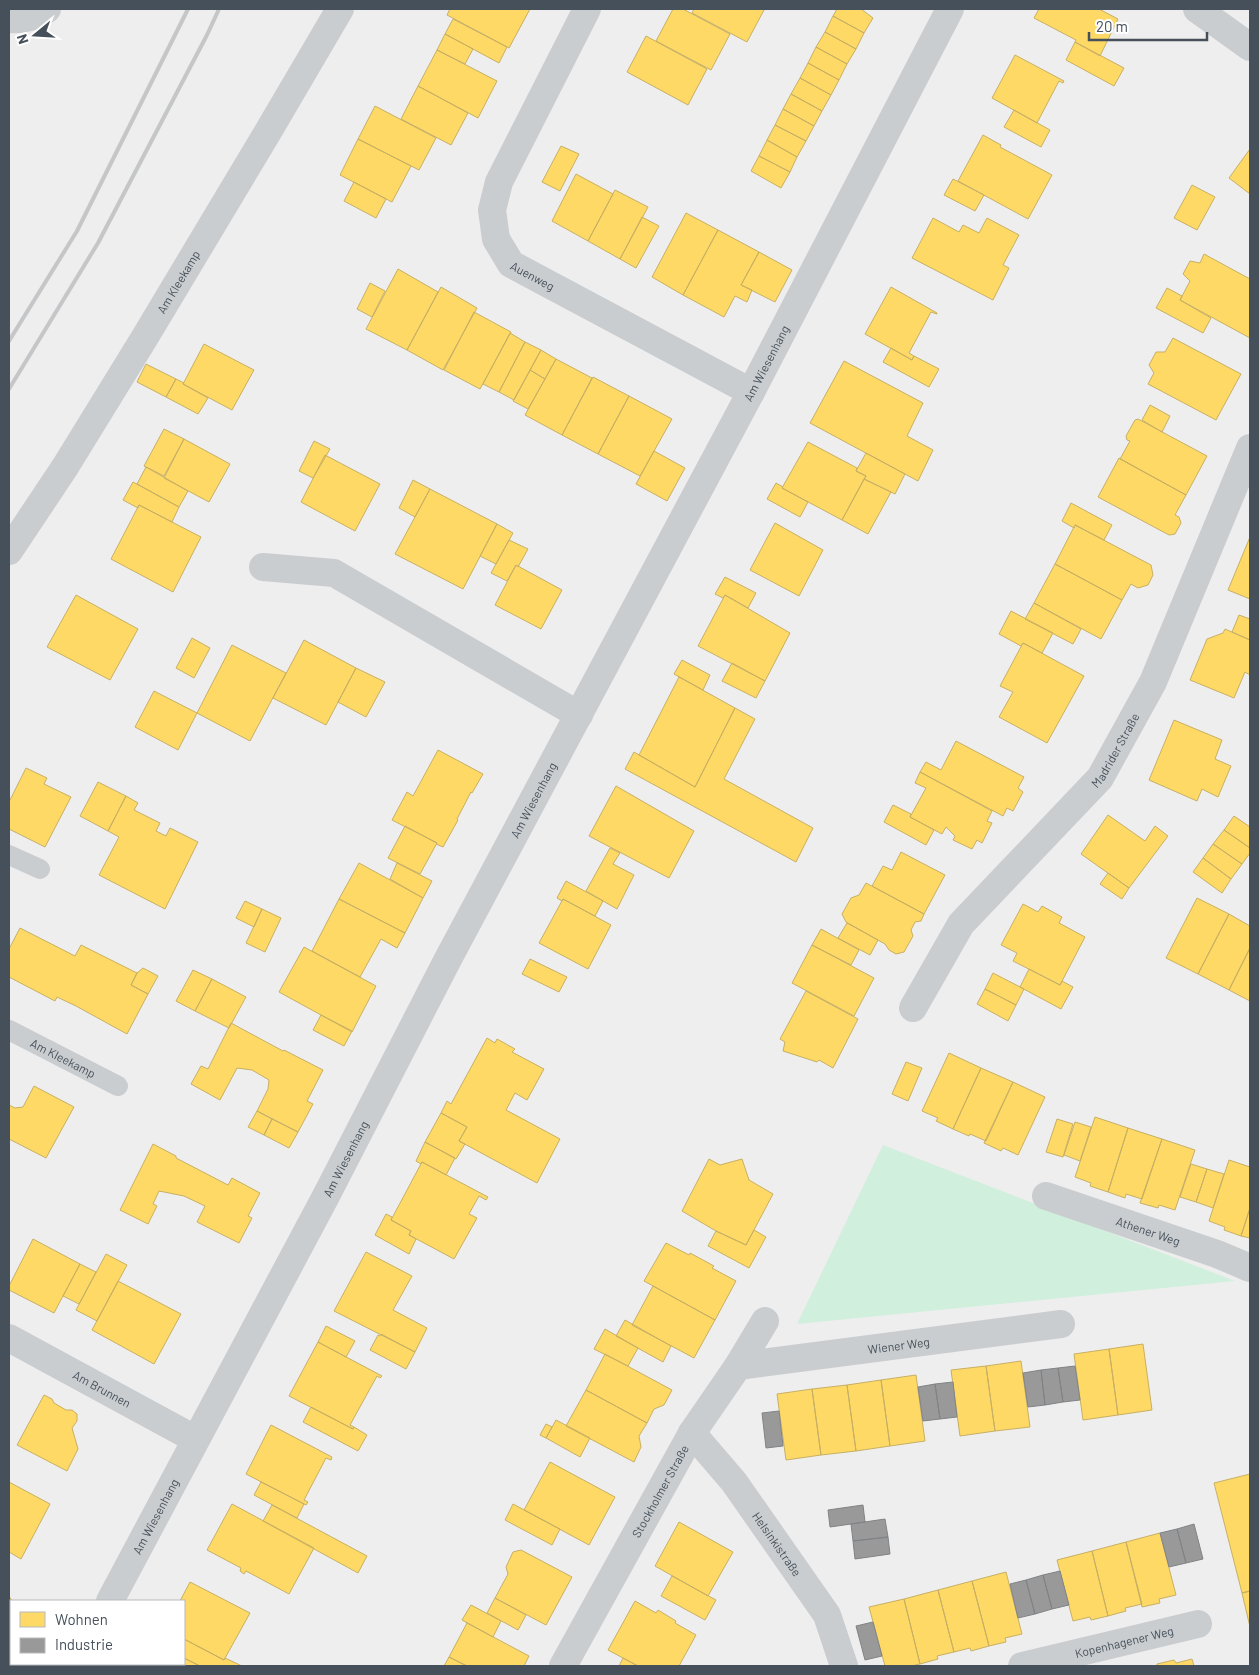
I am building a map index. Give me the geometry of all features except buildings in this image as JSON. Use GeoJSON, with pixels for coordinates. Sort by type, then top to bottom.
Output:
{"type":"FeatureCollection","features":[{"type":"Feature","properties":{"kind":"street"},"geometry":{"type":"LineString","coordinates":[[9,19],[16,20],[42,13],[47,9]]}},
{"type":"Feature","properties":{"kind":"street","name":"Am Kleekamp"},"geometry":{"type":"LineString","coordinates":[[9,551],[65,467],[145,337],[340,9]]}},
{"type":"Feature","properties":{"kind":"street","name":"Auenweg"},"geometry":{"type":"LineString","coordinates":[[586,9],[499,182],[492,210],[496,239],[511,264],[751,392]]}},
{"type":"Feature","properties":{"kind":"street","name":"Am Wiesenhang"},"geometry":{"type":"LineString","coordinates":[[111,1600],[195,1439],[322,1205],[444,968],[751,392],[950,9]]}},
{"type":"Feature","properties":{"kind":"street"},"geometry":{"type":"LineString","coordinates":[[1196,9],[1250,47]]}},
{"type":"Feature","properties":{"kind":"street","name":"Madrider Straße"},"geometry":{"type":"LineString","coordinates":[[913,1008],[961,924],[1100,778],[1153,682],[1248,459]]}},
{"type":"Feature","properties":{"kind":"street"},"geometry":{"type":"LineString","coordinates":[[263,567],[334,573],[579,715]]}},
{"type":"Feature","properties":{"kind":"street","name":"Athener Weg"},"geometry":{"type":"LineString","coordinates":[[1046,1196],[1217,1254],[1250,1268]]}},
{"type":"Feature","properties":{"kind":"street","name":"Stockholmer Straße"},"geometry":{"type":"LineString","coordinates":[[563,1666],[692,1433],[738,1366],[764,1321]]}},
{"type":"Feature","properties":{"kind":"street","name":"Wiener Weg"},"geometry":{"type":"LineString","coordinates":[[738,1366],[1061,1324]]}},
{"type":"Feature","properties":{"kind":"street","name":"Am Brunnen"},"geometry":{"type":"LineString","coordinates":[[9,1338],[195,1439]]}},
{"type":"Feature","properties":{"kind":"street","name":"Helsinkistraße"},"geometry":{"type":"LineString","coordinates":[[692,1433],[734,1482],[827,1615],[844,1666]]}},
{"type":"Feature","properties":{"kind":"street","name":"Kopenhagener Weg"},"geometry":{"type":"LineString","coordinates":[[1022,1666],[1198,1624]]}},
{"type":"Feature","properties":{"kind":"lane"},"geometry":{"type":"LineString","coordinates":[[9,855],[40,869]]}},
{"type":"Feature","properties":{"kind":"lane","name":"Am Kleekamp"},"geometry":{"type":"LineString","coordinates":[[9,1030],[118,1086]]}},
{"type":"Feature","properties":{"kind":"green space"},"geometry":{"type":"Polygon","coordinates":[[[883,1145],[1235,1281],[797,1324],[883,1145]]]}},
{"type":"Feature","properties":{"kind":"railway"},"geometry":{"type":"LineString","coordinates":[[9,341],[77,231],[188,9]]}},
{"type":"Feature","properties":{"kind":"railway"},"geometry":{"type":"LineString","coordinates":[[9,389],[98,243],[219,9]]}}]}
